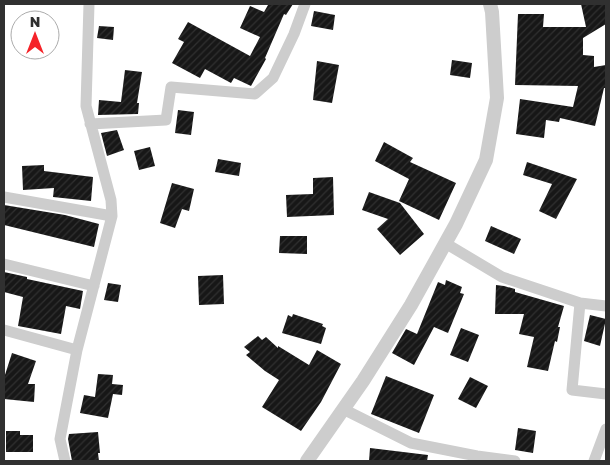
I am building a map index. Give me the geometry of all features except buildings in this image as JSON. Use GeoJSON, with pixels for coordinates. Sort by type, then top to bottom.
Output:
{"type":"FeatureCollection","features":[{"type":"Feature","properties":{"kind":"street"},"geometry":{"type":"LineString","coordinates":[[65,461],[60,439],[77,350],[112,216],[111,200],[86,106],[89,4]]}},
{"type":"Feature","properties":{"kind":"street"},"geometry":{"type":"LineString","coordinates":[[90,124],[166,120],[171,87],[255,94],[273,78],[294,34],[305,4]]}},
{"type":"Feature","properties":{"kind":"street"},"geometry":{"type":"LineString","coordinates":[[306,461],[343,409],[411,305],[445,243],[486,160],[497,98],[490,4]]}},
{"type":"Feature","properties":{"kind":"street"},"geometry":{"type":"LineString","coordinates":[[4,198],[112,216]]}},
{"type":"Feature","properties":{"kind":"street"},"geometry":{"type":"LineString","coordinates":[[445,243],[502,278],[580,303],[606,306]]}},
{"type":"Feature","properties":{"kind":"street"},"geometry":{"type":"LineString","coordinates":[[4,264],[94,286]]}},
{"type":"Feature","properties":{"kind":"street"},"geometry":{"type":"LineString","coordinates":[[580,303],[572,390],[606,394]]}},
{"type":"Feature","properties":{"kind":"street"},"geometry":{"type":"LineString","coordinates":[[4,330],[77,350]]}},
{"type":"Feature","properties":{"kind":"street"},"geometry":{"type":"LineString","coordinates":[[343,409],[411,442],[477,456],[515,461]]}},
{"type":"Feature","properties":{"kind":"street"},"geometry":{"type":"LineString","coordinates":[[594,461],[606,429]]}}]}
